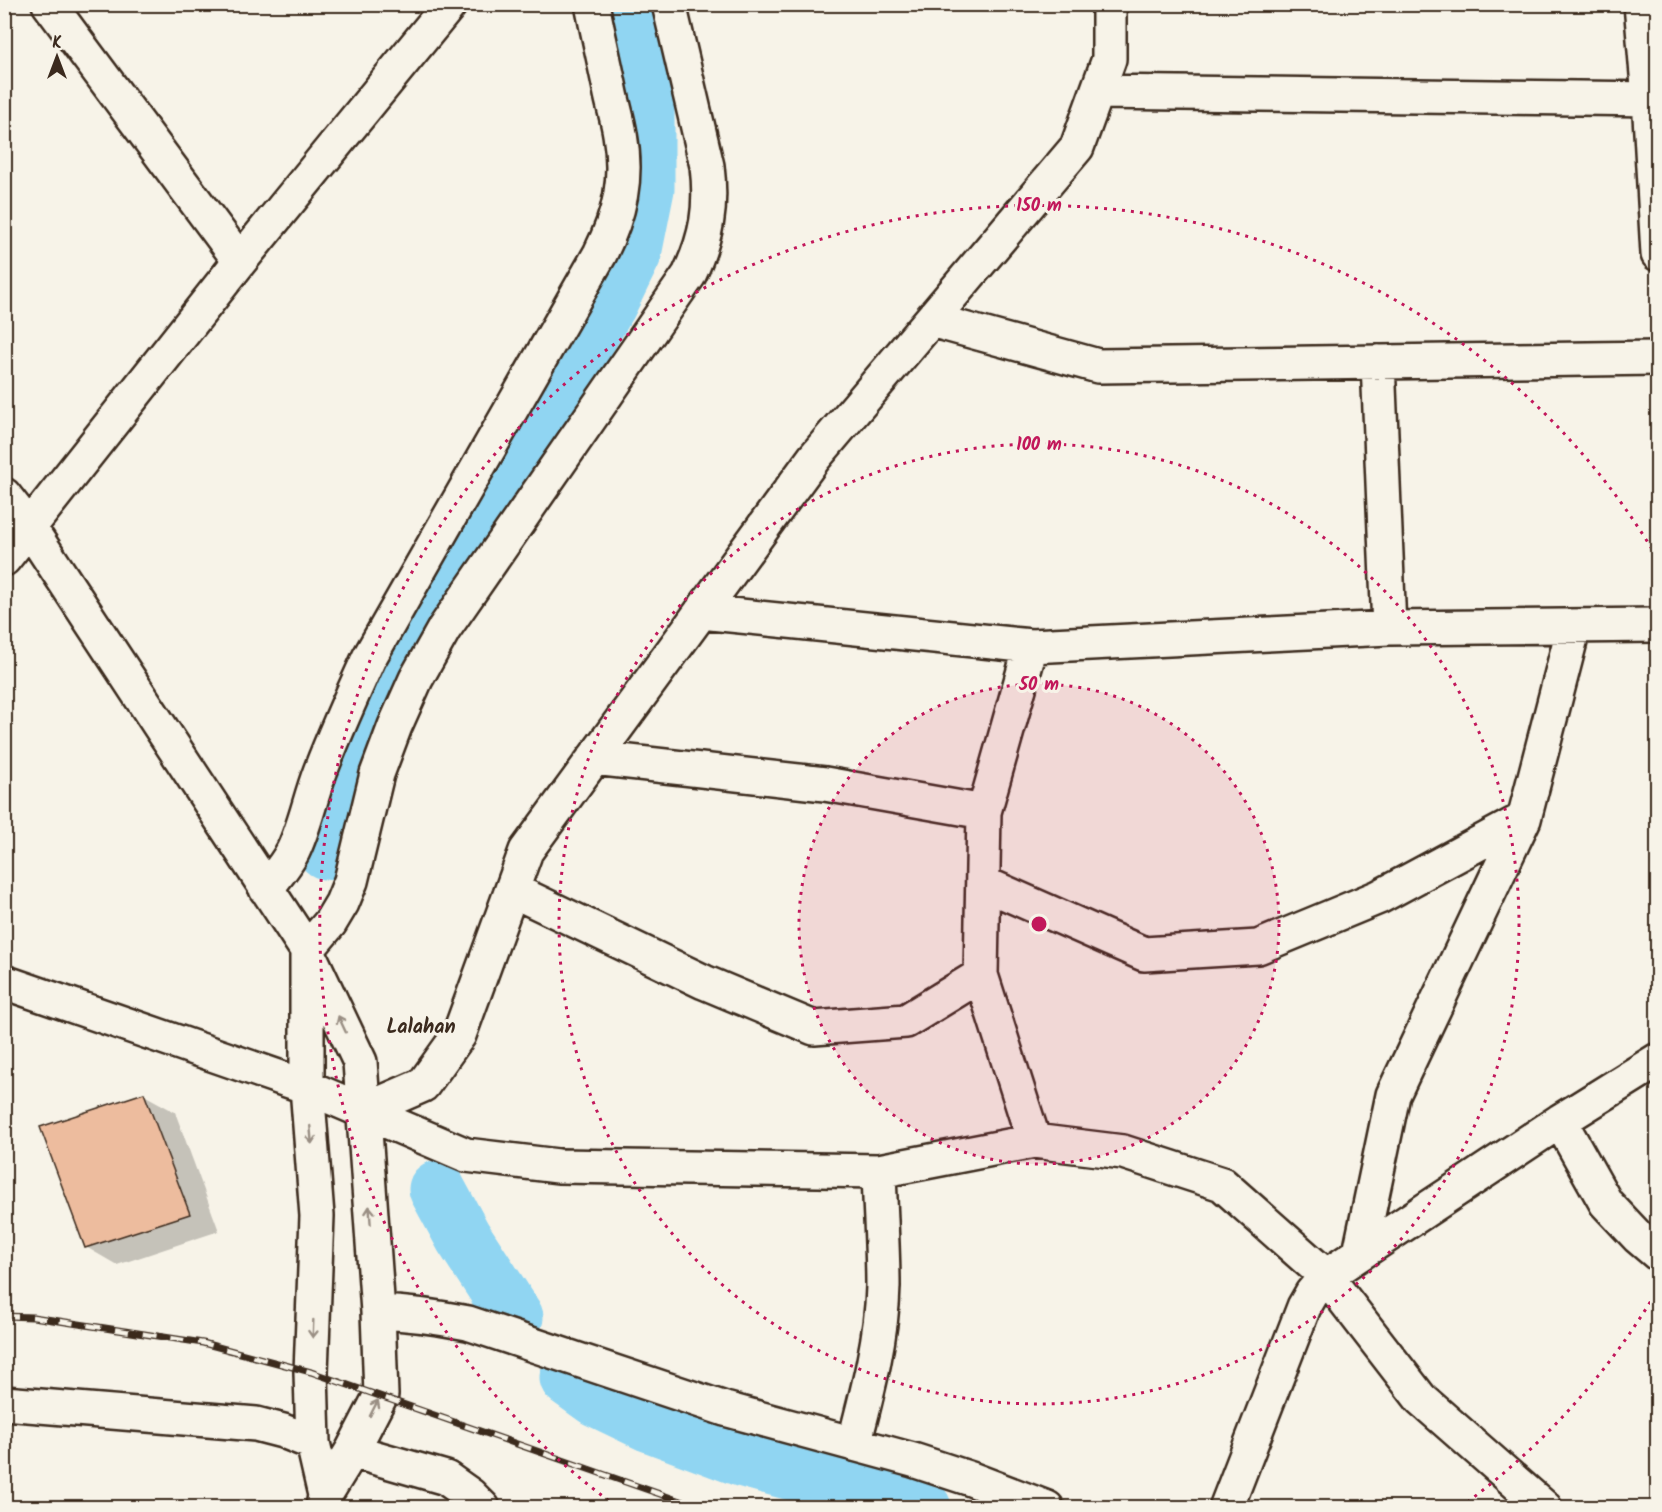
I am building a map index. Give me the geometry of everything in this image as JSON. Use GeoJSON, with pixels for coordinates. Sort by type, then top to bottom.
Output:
{"type":"FeatureCollection","features":[{"type":"Feature","properties":{"kind":"street"},"geometry":{"type":"LineString","coordinates":[[49,4],[240,261]]}},
{"type":"Feature","properties":{"kind":"street"},"geometry":{"type":"LineString","coordinates":[[4,559],[240,261],[450,4]]}},
{"type":"Feature","properties":{"kind":"street"},"geometry":{"type":"LineString","coordinates":[[266,889],[283,867],[296,843],[341,719],[369,658],[612,230],[623,177],[623,154],[592,4]]}},
{"type":"Feature","properties":{"kind":"street"},"geometry":{"type":"LineString","coordinates":[[324,1501],[313,1443],[311,1372],[317,1216],[307,1087],[307,950],[330,923],[342,903],[351,881],[377,774],[416,679],[444,629],[688,275],[698,255],[709,213],[710,189],[707,166],[669,4]]}},
{"type":"Feature","properties":{"kind":"street"},"geometry":{"type":"LineString","coordinates":[[363,1111],[423,1084],[459,1035],[526,851],[814,458],[1077,147],[1109,58],[1109,4]]}},
{"type":"Feature","properties":{"kind":"street"},"geometry":{"type":"LineString","coordinates":[[1641,4],[1653,99],[1658,254]]}},
{"type":"Feature","properties":{"kind":"street"},"geometry":{"type":"LineString","coordinates":[[1096,92],[1653,99]]}},
{"type":"Feature","properties":{"kind":"street"},"geometry":{"type":"LineString","coordinates":[[931,320],[1098,366],[1658,358]]}},
{"type":"Feature","properties":{"kind":"street"},"geometry":{"type":"LineString","coordinates":[[1378,362],[1389,628]]}},
{"type":"Feature","properties":{"kind":"street"},"geometry":{"type":"LineString","coordinates":[[4,495],[29,527],[307,950],[360,1062],[378,1312],[381,1395],[324,1501]]}},
{"type":"Feature","properties":{"kind":"street"},"geometry":{"type":"LineString","coordinates":[[701,612],[1030,646],[1389,628],[1658,625]]}},
{"type":"Feature","properties":{"kind":"street"},"geometry":{"type":"LineString","coordinates":[[1360,1253],[1393,1095],[1524,819],[1574,626]]}},
{"type":"Feature","properties":{"kind":"street"},"geometry":{"type":"LineString","coordinates":[[1030,646],[984,812],[981,975],[1034,1141]]}},
{"type":"Feature","properties":{"kind":"street"},"geometry":{"type":"LineString","coordinates":[[594,758],[825,784],[984,812]]}},
{"type":"Feature","properties":{"kind":"street"},"geometry":{"type":"LineString","coordinates":[[983,883],[1144,954],[1258,947],[1379,897],[1524,819]]}},
{"type":"Feature","properties":{"kind":"street"},"geometry":{"type":"LineString","coordinates":[[512,890],[704,982],[814,1028],[906,1021],[981,975]]}},
{"type":"Feature","properties":{"kind":"street"},"geometry":{"type":"LineString","coordinates":[[4,982],[307,1087],[466,1155],[547,1165],[879,1171],[1034,1141],[1123,1152],[1222,1184],[1326,1276],[1421,1399],[1545,1508]]}},
{"type":"Feature","properties":{"kind":"street"},"geometry":{"type":"LineString","coordinates":[[1226,1508],[1304,1306],[1326,1276],[1560,1121],[1658,1060]]}},
{"type":"Feature","properties":{"kind":"street"},"geometry":{"type":"LineString","coordinates":[[1560,1121],[1606,1203],[1638,1237],[1658,1254]]}},
{"type":"Feature","properties":{"kind":"street"},"geometry":{"type":"LineString","coordinates":[[854,1444],[869,1384],[883,1287],[879,1171]]}},
{"type":"Feature","properties":{"kind":"street"},"geometry":{"type":"LineString","coordinates":[[378,1312],[417,1314],[468,1323],[724,1409],[913,1460],[1047,1508]]}},
{"type":"Feature","properties":{"kind":"street"},"geometry":{"type":"LineString","coordinates":[[4,1403],[256,1424],[283,1431],[313,1443]]}},
{"type":"Feature","properties":{"kind":"street"},"geometry":{"type":"LineString","coordinates":[[352,1451],[446,1478],[470,1495],[483,1508]]}},
{"type":"Feature","properties":{"kind":"building"},"geometry":{"type":"Polygon","coordinates":[[[144,1093],[190,1214],[85,1248],[40,1127],[144,1093]]]}},
{"type":"Feature","properties":{"kind":"waterway"},"geometry":{"type":"LineString","coordinates":[[326,851],[338,793],[360,732],[400,654],[608,305],[633,254],[646,189],[646,108],[627,4]]}},
{"type":"Feature","properties":{"kind":"waterway"},"geometry":{"type":"LineString","coordinates":[[437,1189],[463,1237],[515,1317]]}},
{"type":"Feature","properties":{"kind":"waterway"},"geometry":{"type":"LineString","coordinates":[[568,1378],[596,1398],[648,1423],[744,1459],[923,1508]]}},
{"type":"Feature","properties":{"kind":"railway"},"geometry":{"type":"LineString","coordinates":[[4,1316],[33,1317],[203,1343],[311,1372],[700,1508]]}},
{"type":"Feature","properties":{"kind":"district","name":"Lalahan"},"geometry":{"type":"Point","coordinates":[421,1026]}}]}
